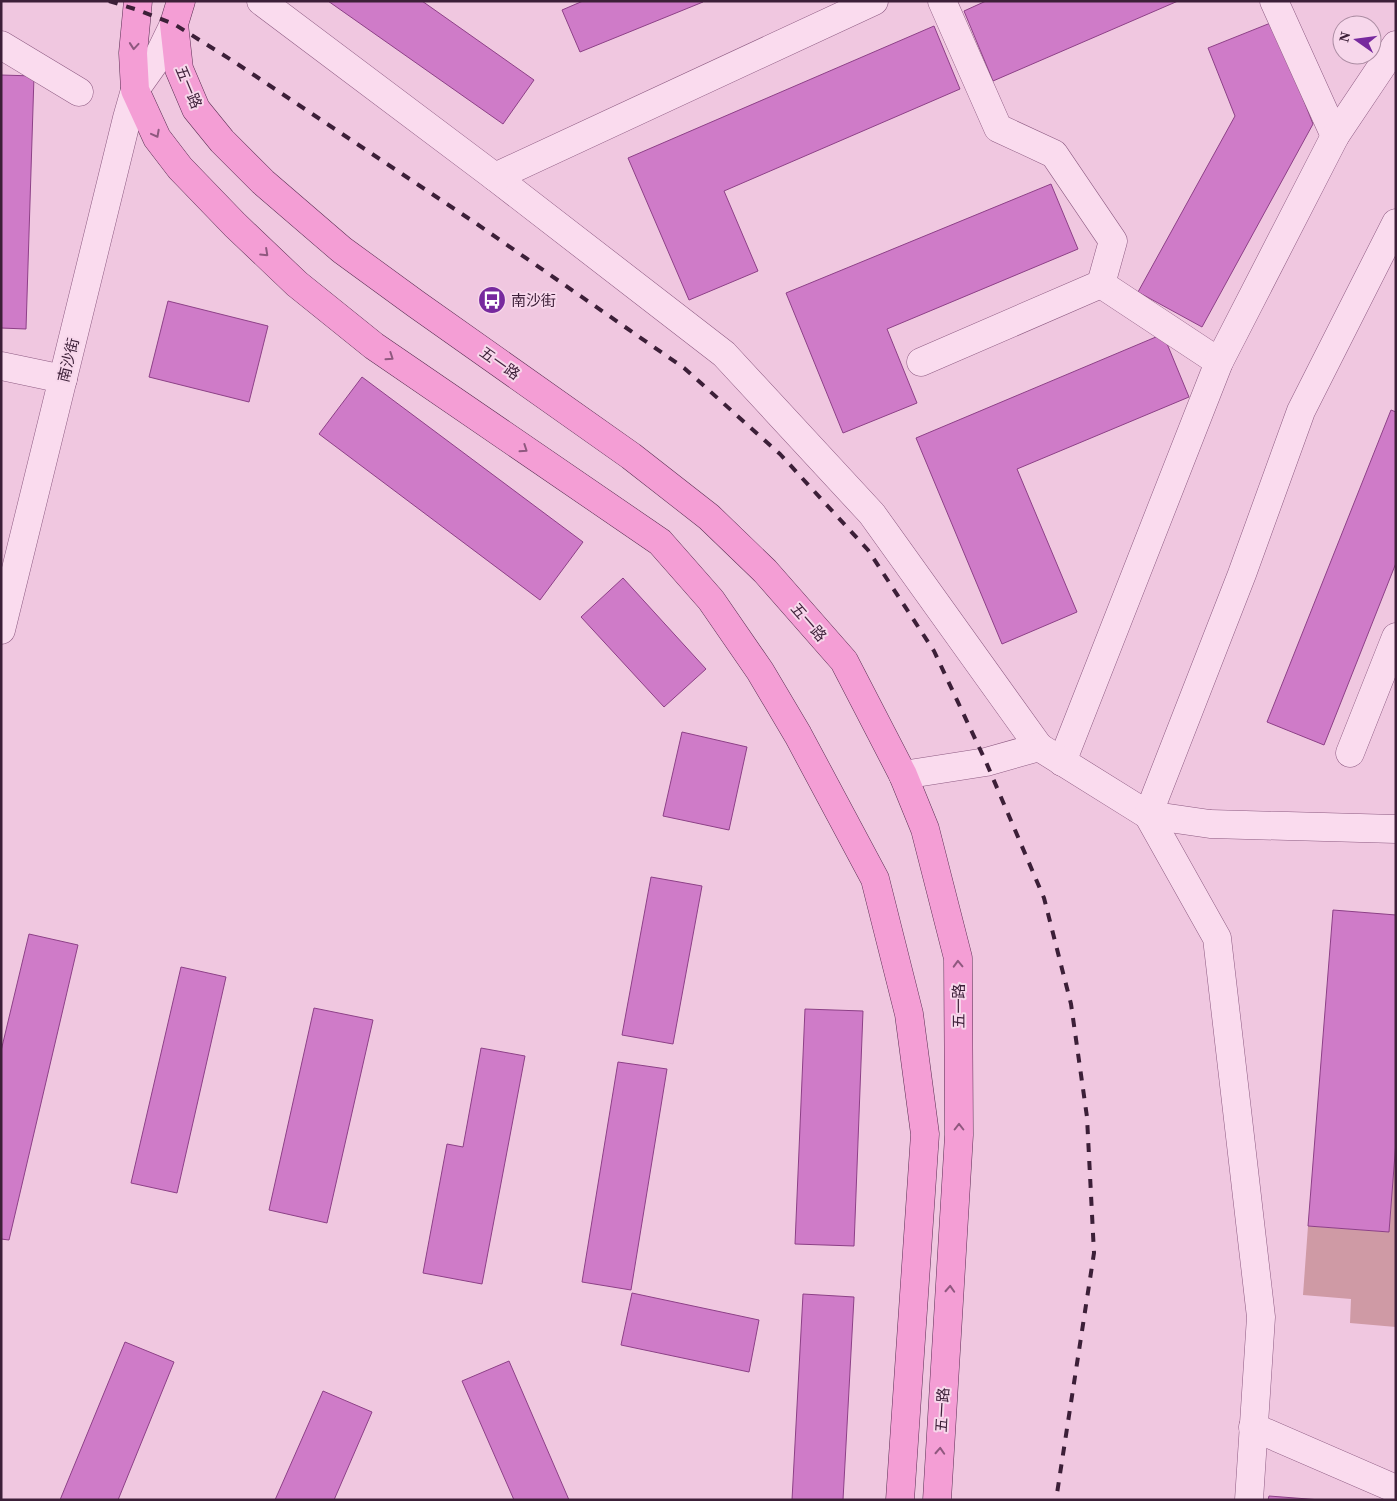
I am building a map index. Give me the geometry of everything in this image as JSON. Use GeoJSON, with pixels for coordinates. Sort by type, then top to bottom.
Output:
{"type":"FeatureCollection","features":[{"type":"Feature","properties":{"kind":"main road"},"geometry":{"type":"LineString","coordinates":[[138,1],[133,53],[135,90],[157,138],[180,168],[235,225],[297,284],[374,346],[660,542],[711,600],[760,671],[798,735],[875,879],[910,1014],[925,1134],[900,1500]]}},
{"type":"Feature","properties":{"kind":"main road","name":"五一路"},"geometry":{"type":"LineString","coordinates":[[178,13],[179,69],[196,109],[222,141],[263,182],[342,250],[631,456],[709,517],[765,571],[844,661],[903,775],[925,828],[958,958],[959,1135],[937,1500]]}},
{"type":"Feature","properties":{"kind":"street"},"geometry":{"type":"LineString","coordinates":[[261,1],[495,177],[724,354],[872,514],[1039,747],[1148,815],[1210,824],[1396,829]]}},
{"type":"Feature","properties":{"kind":"street"},"geometry":{"type":"LineString","coordinates":[[495,177],[874,1]]}},
{"type":"Feature","properties":{"kind":"street"},"geometry":{"type":"LineString","coordinates":[[942,1],[998,128],[1054,154],[1113,241],[1101,284]]}},
{"type":"Feature","properties":{"kind":"street"},"geometry":{"type":"LineString","coordinates":[[1274,1],[1335,136]]}},
{"type":"Feature","properties":{"kind":"street"},"geometry":{"type":"LineString","coordinates":[[135,90],[158,59],[178,13]]}},
{"type":"Feature","properties":{"kind":"street"},"geometry":{"type":"LineString","coordinates":[[1,45],[79,92]]}},
{"type":"Feature","properties":{"kind":"street"},"geometry":{"type":"LineString","coordinates":[[1062,762],[1219,362],[1335,136],[1396,45]]}},
{"type":"Feature","properties":{"kind":"street","name":"南沙街"},"geometry":{"type":"LineString","coordinates":[[1,630],[135,90]]}},
{"type":"Feature","properties":{"kind":"street"},"geometry":{"type":"LineString","coordinates":[[1148,815],[1242,574],[1301,411],[1396,223]]}},
{"type":"Feature","properties":{"kind":"street"},"geometry":{"type":"LineString","coordinates":[[1101,284],[1219,362]]}},
{"type":"Feature","properties":{"kind":"street"},"geometry":{"type":"LineString","coordinates":[[921,362],[1101,284]]}},
{"type":"Feature","properties":{"kind":"street"},"geometry":{"type":"LineString","coordinates":[[1,366],[63,380]]}},
{"type":"Feature","properties":{"kind":"street"},"geometry":{"type":"LineString","coordinates":[[1350,753],[1396,637]]}},
{"type":"Feature","properties":{"kind":"street"},"geometry":{"type":"LineString","coordinates":[[903,775],[986,762],[1039,747]]}},
{"type":"Feature","properties":{"kind":"street"},"geometry":{"type":"LineString","coordinates":[[1148,815],[1218,938],[1261,1317],[1249,1500]]}},
{"type":"Feature","properties":{"kind":"street"},"geometry":{"type":"LineString","coordinates":[[1253,1427],[1396,1489]]}},
{"type":"Feature","properties":{"kind":"shaded area"},"geometry":{"type":"Polygon","coordinates":[[[1396,1141],[1396,1327],[1350,1323],[1351,1299],[1303,1295],[1308,1226],[1389,1232],[1396,1141]]]}},
{"type":"Feature","properties":{"kind":"building"},"geometry":{"type":"Polygon","coordinates":[[[328,1],[422,1],[534,80],[503,124],[328,1]]]}},
{"type":"Feature","properties":{"kind":"building"},"geometry":{"type":"Polygon","coordinates":[[[583,1],[703,2],[580,52],[562,10],[583,1]]]}},
{"type":"Feature","properties":{"kind":"building"},"geometry":{"type":"Polygon","coordinates":[[[986,1],[1178,1],[993,81],[964,11],[986,1]]]}},
{"type":"Feature","properties":{"kind":"building"},"geometry":{"type":"Polygon","coordinates":[[[1273,22],[1313,124],[1202,327],[1138,292],[1235,116],[1208,48],[1273,22]]]}},
{"type":"Feature","properties":{"kind":"building"},"geometry":{"type":"Polygon","coordinates":[[[934,26],[960,89],[724,191],[758,271],[689,300],[628,158],[934,26]]]}},
{"type":"Feature","properties":{"kind":"building"},"geometry":{"type":"Polygon","coordinates":[[[1,75],[34,76],[26,329],[1,328],[1,75]]]}},
{"type":"Feature","properties":{"kind":"building"},"geometry":{"type":"Polygon","coordinates":[[[1051,184],[1078,249],[887,329],[917,403],[843,433],[786,293],[1051,184]]]}},
{"type":"Feature","properties":{"kind":"building"},"geometry":{"type":"Polygon","coordinates":[[[168,301],[268,326],[249,402],[149,377],[168,301]]]}},
{"type":"Feature","properties":{"kind":"building"},"geometry":{"type":"Polygon","coordinates":[[[1163,334],[1189,397],[1017,469],[1077,612],[1002,644],[916,438],[1163,334]]]}},
{"type":"Feature","properties":{"kind":"building"},"geometry":{"type":"Polygon","coordinates":[[[362,377],[583,542],[540,600],[319,434],[362,377]]]}},
{"type":"Feature","properties":{"kind":"building"},"geometry":{"type":"Polygon","coordinates":[[[1391,410],[1396,412],[1396,563],[1324,745],[1267,722],[1391,410]]]}},
{"type":"Feature","properties":{"kind":"building"},"geometry":{"type":"Polygon","coordinates":[[[623,578],[706,669],[664,707],[581,617],[623,578]]]}},
{"type":"Feature","properties":{"kind":"building"},"geometry":{"type":"Polygon","coordinates":[[[682,732],[747,747],[729,830],[663,816],[682,732]]]}},
{"type":"Feature","properties":{"kind":"building"},"geometry":{"type":"Polygon","coordinates":[[[651,877],[702,886],[673,1044],[622,1035],[651,877]]]}},
{"type":"Feature","properties":{"kind":"building"},"geometry":{"type":"Polygon","coordinates":[[[1333,910],[1396,915],[1396,1141],[1389,1232],[1308,1226],[1333,910]]]}},
{"type":"Feature","properties":{"kind":"building"},"geometry":{"type":"Polygon","coordinates":[[[29,934],[78,945],[9,1240],[1,1239],[1,1051],[29,934]]]}},
{"type":"Feature","properties":{"kind":"building"},"geometry":{"type":"Polygon","coordinates":[[[181,967],[226,977],[177,1193],[131,1183],[181,967]]]}},
{"type":"Feature","properties":{"kind":"building"},"geometry":{"type":"Polygon","coordinates":[[[314,1008],[373,1020],[327,1223],[269,1210],[314,1008]]]}},
{"type":"Feature","properties":{"kind":"building"},"geometry":{"type":"Polygon","coordinates":[[[805,1009],[863,1011],[854,1246],[795,1244],[805,1009]]]}},
{"type":"Feature","properties":{"kind":"building"},"geometry":{"type":"Polygon","coordinates":[[[481,1048],[525,1056],[482,1284],[423,1273],[447,1144],[463,1147],[481,1048]]]}},
{"type":"Feature","properties":{"kind":"building"},"geometry":{"type":"Polygon","coordinates":[[[618,1062],[667,1069],[631,1290],[582,1282],[618,1062]]]}},
{"type":"Feature","properties":{"kind":"building"},"geometry":{"type":"Polygon","coordinates":[[[632,1293],[759,1320],[749,1372],[621,1345],[632,1293]]]}},
{"type":"Feature","properties":{"kind":"building"},"geometry":{"type":"Polygon","coordinates":[[[803,1294],[854,1297],[843,1500],[792,1500],[803,1294]]]}},
{"type":"Feature","properties":{"kind":"building"},"geometry":{"type":"Polygon","coordinates":[[[125,1342],[174,1362],[118,1500],[60,1500],[125,1342]]]}},
{"type":"Feature","properties":{"kind":"building"},"geometry":{"type":"Polygon","coordinates":[[[509,1361],[569,1500],[514,1500],[462,1381],[509,1361]]]}},
{"type":"Feature","properties":{"kind":"building"},"geometry":{"type":"Polygon","coordinates":[[[323,1391],[372,1412],[334,1500],[275,1500],[323,1391]]]}},
{"type":"Feature","properties":{"kind":"building"},"geometry":{"type":"Polygon","coordinates":[[[1269,1496],[1321,1500],[1268,1500],[1269,1496]]]}},
{"type":"Feature","properties":{"kind":"railway"},"geometry":{"type":"LineString","coordinates":[[109,1],[174,24],[233,61],[477,224],[684,368],[780,454],[868,550],[934,651],[986,762],[1044,898],[1071,1004],[1087,1117],[1094,1253],[1056,1500]]}},
{"type":"Feature","properties":{"kind":"place","name":"南沙街"},"geometry":{"type":"Point","coordinates":[492,300]}}]}
